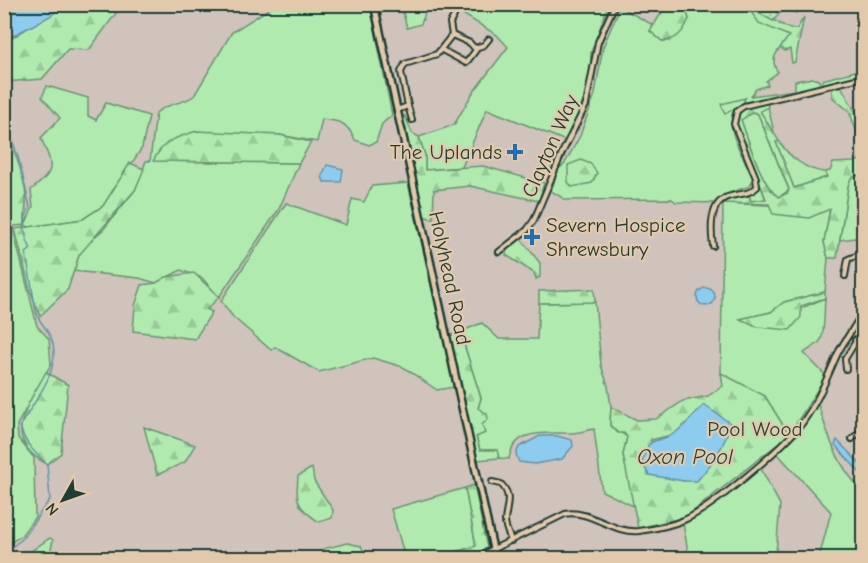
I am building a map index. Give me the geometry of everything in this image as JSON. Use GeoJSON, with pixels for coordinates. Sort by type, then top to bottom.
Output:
{"type":"FeatureCollection","features":[{"type":"Feature","properties":{"kind":"main road","name":"Holyhead Road"},"geometry":{"type":"LineString","coordinates":[[374,4],[495,558]]}},
{"type":"Feature","properties":{"kind":"street","name":"Clayton Way"},"geometry":{"type":"LineString","coordinates":[[499,252],[527,230],[534,220],[562,153],[586,105],[598,42],[615,4]]}},
{"type":"Feature","properties":{"kind":"street"},"geometry":{"type":"LineString","coordinates":[[412,120],[402,68],[408,63],[433,56],[442,50],[452,35],[450,23],[454,16]]}},
{"type":"Feature","properties":{"kind":"street"},"geometry":{"type":"LineString","coordinates":[[452,35],[471,43],[475,48]]}},
{"type":"Feature","properties":{"kind":"street"},"geometry":{"type":"LineString","coordinates":[[442,50],[466,63],[475,48],[486,44],[489,39]]}},
{"type":"Feature","properties":{"kind":"street"},"geometry":{"type":"LineString","coordinates":[[713,246],[711,226],[720,202],[726,197],[750,193],[757,187],[756,178],[734,124],[737,111],[744,106],[864,77]]}},
{"type":"Feature","properties":{"kind":"street"},"geometry":{"type":"LineString","coordinates":[[397,110],[408,106]]}},
{"type":"Feature","properties":{"kind":"street"},"geometry":{"type":"LineString","coordinates":[[845,276],[848,259],[864,253]]}},
{"type":"Feature","properties":{"kind":"street"},"geometry":{"type":"LineString","coordinates":[[475,558],[569,513],[579,514],[622,530],[637,531],[675,523],[704,508],[785,442],[803,422],[824,388],[839,352],[864,310]]}},
{"type":"Feature","properties":{"kind":"street"},"geometry":{"type":"LineString","coordinates":[[846,369],[845,359],[864,328]]}},
{"type":"Feature","properties":{"kind":"street"},"geometry":{"type":"LineString","coordinates":[[855,340],[864,346]]}},
{"type":"Feature","properties":{"kind":"street"},"geometry":{"type":"LineString","coordinates":[[852,439],[864,429]]}},
{"type":"Feature","properties":{"kind":"street"},"geometry":{"type":"LineString","coordinates":[[494,480],[506,490],[509,504],[505,524],[511,541]]}},
{"type":"Feature","properties":{"kind":"green space"},"geometry":{"type":"Polygon","coordinates":[[[381,4],[428,5],[421,24],[407,28],[401,5],[382,10],[381,4]]]}},
{"type":"Feature","properties":{"kind":"green space"},"geometry":{"type":"Polygon","coordinates":[[[604,4],[608,6],[591,53],[590,77],[584,99],[566,141],[487,109],[462,167],[425,170],[425,155],[419,137],[454,125],[472,94],[508,47],[497,35],[448,5],[604,4]]]}},
{"type":"Feature","properties":{"kind":"green space"},"geometry":{"type":"Polygon","coordinates":[[[65,5],[122,5],[89,50],[68,49],[42,79],[5,82],[5,42],[65,5]]]}},
{"type":"Feature","properties":{"kind":"green space"},"geometry":{"type":"Polygon","coordinates":[[[275,5],[370,5],[392,115],[382,124],[376,142],[369,145],[355,140],[346,126],[322,119],[317,142],[280,135],[154,161],[299,163],[279,209],[219,297],[202,278],[181,270],[156,283],[139,278],[74,271],[79,255],[88,242],[103,230],[135,190],[146,161],[150,161],[156,113],[165,107],[194,96],[232,32],[275,5]]]}},
{"type":"Feature","properties":{"kind":"green space"},"geometry":{"type":"Polygon","coordinates":[[[675,5],[685,8],[689,19],[679,35],[662,41],[650,31],[662,12],[675,5]]]}},
{"type":"Feature","properties":{"kind":"green space"},"geometry":{"type":"Polygon","coordinates":[[[688,5],[744,5],[764,23],[790,36],[775,57],[775,67],[778,72],[766,81],[768,85],[756,89],[751,96],[795,90],[795,81],[812,78],[818,80],[822,85],[743,103],[745,98],[725,114],[737,106],[732,113],[732,132],[753,178],[750,186],[723,195],[716,203],[676,202],[672,199],[566,200],[551,191],[559,168],[564,165],[580,136],[595,94],[603,47],[620,7],[653,25],[650,31],[662,41],[670,41],[689,19],[685,8],[688,5]]]}},
{"type":"Feature","properties":{"kind":"green space"},"geometry":{"type":"Polygon","coordinates":[[[744,5],[771,5],[777,13],[781,5],[787,5],[773,21],[744,5]]]}},
{"type":"Feature","properties":{"kind":"green space"},"geometry":{"type":"Polygon","coordinates":[[[747,6],[790,29],[797,29],[804,17],[795,62],[792,63],[790,49],[785,51],[780,48],[789,36],[759,23],[747,6]]]}},
{"type":"Feature","properties":{"kind":"green space"},"geometry":{"type":"Polygon","coordinates":[[[863,69],[863,74],[824,85],[822,80],[863,69]]]}},
{"type":"Feature","properties":{"kind":"green space"},"geometry":{"type":"Polygon","coordinates":[[[47,86],[88,98],[88,116],[96,120],[106,103],[149,116],[142,148],[103,206],[83,219],[29,227],[25,225],[33,207],[31,190],[45,178],[50,167],[41,138],[60,118],[42,97],[47,86]]]}},
{"type":"Feature","properties":{"kind":"green space"},"geometry":{"type":"Polygon","coordinates":[[[841,86],[863,126],[863,148],[849,111],[832,97],[832,89],[841,86]]]}},
{"type":"Feature","properties":{"kind":"green space"},"geometry":{"type":"Polygon","coordinates":[[[745,98],[743,103],[725,114],[721,104],[745,98]]]}},
{"type":"Feature","properties":{"kind":"green space"},"geometry":{"type":"Polygon","coordinates":[[[767,103],[768,107],[760,111],[779,141],[776,142],[794,188],[827,177],[825,172],[830,171],[833,163],[863,159],[863,173],[851,178],[848,186],[837,258],[828,258],[824,242],[830,209],[809,218],[773,214],[769,204],[723,203],[727,199],[749,195],[751,201],[766,199],[735,120],[742,110],[767,103]],[[753,112],[741,120],[761,174],[779,197],[788,193],[789,189],[758,114],[753,112]]]}},
{"type":"Feature","properties":{"kind":"green space"},"geometry":{"type":"Polygon","coordinates":[[[768,107],[774,132],[771,133],[760,111],[768,107]]]}},
{"type":"Feature","properties":{"kind":"green space"},"geometry":{"type":"Polygon","coordinates":[[[753,112],[758,114],[789,190],[779,197],[761,174],[741,120],[753,112]]]}},
{"type":"Feature","properties":{"kind":"green space"},"geometry":{"type":"Polygon","coordinates":[[[405,116],[412,133],[419,137],[425,155],[425,170],[483,166],[544,183],[539,201],[470,186],[434,190],[433,219],[423,216],[403,128],[402,117],[405,116]]]}},
{"type":"Feature","properties":{"kind":"green space"},"geometry":{"type":"Polygon","coordinates":[[[4,126],[25,186],[25,225],[5,227],[4,126]]]}},
{"type":"Feature","properties":{"kind":"green space"},"geometry":{"type":"Polygon","coordinates":[[[197,131],[280,135],[311,142],[299,163],[153,161],[166,144],[197,131]]]}},
{"type":"Feature","properties":{"kind":"green space"},"geometry":{"type":"Polygon","coordinates":[[[779,141],[799,162],[811,169],[825,172],[827,177],[794,188],[776,142],[779,141]]]}},
{"type":"Feature","properties":{"kind":"green space"},"geometry":{"type":"Polygon","coordinates":[[[581,160],[591,164],[597,173],[592,183],[572,187],[568,182],[568,165],[581,160]]]}},
{"type":"Feature","properties":{"kind":"green space"},"geometry":{"type":"Polygon","coordinates":[[[130,163],[144,169],[135,190],[79,255],[68,289],[40,316],[30,290],[15,229],[83,219],[103,206],[130,163]]]}},
{"type":"Feature","properties":{"kind":"green space"},"geometry":{"type":"Polygon","coordinates":[[[863,173],[863,237],[840,240],[848,186],[851,178],[863,173]]]}},
{"type":"Feature","properties":{"kind":"green space"},"geometry":{"type":"Polygon","coordinates":[[[408,183],[454,387],[437,390],[403,367],[373,358],[319,372],[275,347],[271,350],[233,317],[221,301],[286,203],[346,225],[352,199],[364,202],[372,186],[408,183]]]}},
{"type":"Feature","properties":{"kind":"green space"},"geometry":{"type":"Polygon","coordinates":[[[760,184],[766,200],[751,201],[749,195],[757,190],[760,184]]]}},
{"type":"Feature","properties":{"kind":"green space"},"geometry":{"type":"Polygon","coordinates":[[[723,203],[830,208],[824,242],[828,258],[825,292],[784,302],[771,312],[741,319],[758,327],[825,298],[822,338],[804,353],[826,376],[789,435],[765,396],[721,374],[723,203]]]}},
{"type":"Feature","properties":{"kind":"green space"},"geometry":{"type":"Polygon","coordinates":[[[12,225],[37,326],[49,339],[51,364],[17,425],[18,438],[34,458],[35,517],[21,536],[5,546],[4,227],[12,225]]]}},
{"type":"Feature","properties":{"kind":"green space"},"geometry":{"type":"Polygon","coordinates":[[[521,239],[540,263],[540,277],[536,279],[534,273],[506,255],[507,250],[521,239]]]}},
{"type":"Feature","properties":{"kind":"green space"},"geometry":{"type":"Polygon","coordinates":[[[194,273],[219,297],[207,309],[212,312],[195,339],[133,331],[135,306],[142,285],[156,283],[166,277],[194,273]]]}},
{"type":"Feature","properties":{"kind":"green space"},"geometry":{"type":"Polygon","coordinates":[[[594,289],[595,302],[539,303],[539,291],[594,289]]]}},
{"type":"Feature","properties":{"kind":"green space"},"geometry":{"type":"Polygon","coordinates":[[[825,292],[825,298],[801,306],[801,317],[790,330],[758,327],[740,319],[771,312],[784,302],[825,292]]]}},
{"type":"Feature","properties":{"kind":"green space"},"geometry":{"type":"Polygon","coordinates":[[[595,302],[601,365],[608,386],[611,407],[610,425],[627,437],[623,455],[635,507],[602,491],[594,429],[574,433],[533,434],[524,437],[512,449],[509,459],[499,458],[496,450],[480,450],[476,436],[482,425],[478,408],[481,398],[460,332],[482,323],[499,339],[537,339],[539,303],[595,302]]]}},
{"type":"Feature","properties":{"kind":"green space"},"geometry":{"type":"Polygon","coordinates":[[[460,332],[481,398],[478,408],[487,414],[488,419],[482,425],[485,433],[476,437],[480,450],[497,450],[499,458],[477,460],[450,336],[460,332]]]}},
{"type":"Feature","properties":{"kind":"green space"},"geometry":{"type":"Polygon","coordinates":[[[46,372],[68,385],[61,453],[47,464],[33,455],[24,444],[21,434],[26,410],[46,372]]]}},
{"type":"Feature","properties":{"kind":"green space","name":"Pool Wood"},"geometry":{"type":"Polygon","coordinates":[[[721,373],[765,396],[789,435],[686,517],[638,528],[623,455],[627,437],[624,433],[618,433],[610,425],[611,407],[637,420],[656,419],[683,401],[708,396],[723,386],[721,373]],[[704,406],[675,434],[651,440],[664,476],[684,481],[704,406]]]}},
{"type":"Feature","properties":{"kind":"green space"},"geometry":{"type":"Polygon","coordinates":[[[818,404],[840,462],[863,491],[863,558],[819,558],[831,512],[776,452],[797,435],[818,404]]]}},
{"type":"Feature","properties":{"kind":"green space"},"geometry":{"type":"Polygon","coordinates":[[[144,427],[195,445],[185,462],[157,475],[144,427]]]}},
{"type":"Feature","properties":{"kind":"green space"},"geometry":{"type":"Polygon","coordinates":[[[760,467],[780,505],[776,553],[819,558],[689,558],[683,523],[706,510],[760,467]]]}},
{"type":"Feature","properties":{"kind":"green space"},"geometry":{"type":"Polygon","coordinates":[[[312,468],[314,481],[333,510],[332,518],[319,522],[302,508],[297,492],[298,476],[312,468]]]}},
{"type":"Feature","properties":{"kind":"green space"},"geometry":{"type":"Polygon","coordinates":[[[474,485],[487,548],[467,558],[448,558],[452,553],[476,546],[465,488],[474,485]]]}},
{"type":"Feature","properties":{"kind":"green space"},"geometry":{"type":"Polygon","coordinates":[[[465,488],[476,546],[452,553],[448,558],[396,558],[403,550],[391,509],[465,488]]]}},
{"type":"Feature","properties":{"kind":"green space"},"geometry":{"type":"Polygon","coordinates":[[[50,538],[53,540],[49,558],[21,558],[50,538]]]}},
{"type":"Feature","properties":{"kind":"green space"},"geometry":{"type":"Polygon","coordinates":[[[347,543],[361,546],[367,558],[324,558],[323,549],[347,543]]]}},
{"type":"Feature","properties":{"kind":"water"},"geometry":{"type":"Polygon","coordinates":[[[21,5],[62,5],[52,15],[5,40],[5,14],[21,5]]]}},
{"type":"Feature","properties":{"kind":"water"},"geometry":{"type":"Polygon","coordinates":[[[327,165],[343,169],[341,182],[324,182],[322,176],[327,165]]]}},
{"type":"Feature","properties":{"kind":"water"},"geometry":{"type":"Polygon","coordinates":[[[702,288],[710,288],[715,293],[713,304],[702,306],[697,301],[697,293],[702,288]]]}},
{"type":"Feature","properties":{"kind":"water","name":"Oxon Pool"},"geometry":{"type":"Polygon","coordinates":[[[704,405],[730,423],[722,447],[697,481],[649,475],[642,463],[648,446],[676,432],[704,405]]]}},
{"type":"Feature","properties":{"kind":"water"},"geometry":{"type":"Polygon","coordinates":[[[540,436],[557,436],[572,440],[573,446],[562,459],[535,464],[519,462],[516,454],[519,447],[540,436]]]}},
{"type":"Feature","properties":{"kind":"water"},"geometry":{"type":"Polygon","coordinates":[[[837,440],[863,467],[863,476],[835,445],[837,440]]]}},
{"type":"Feature","properties":{"kind":"waterway"},"geometry":{"type":"LineString","coordinates":[[4,115],[18,157],[30,207],[24,228],[31,249],[26,253],[36,312],[54,348],[51,372],[40,395],[20,426],[27,443],[47,464],[50,499],[22,539],[4,553]]}},
{"type":"Feature","properties":{"kind":"place","name":"The Uplands"},"geometry":{"type":"Point","coordinates":[515,152]}},
{"type":"Feature","properties":{"kind":"place","name":"Severn Hospice Shrewsbury"},"geometry":{"type":"Point","coordinates":[532,237]}}]}
